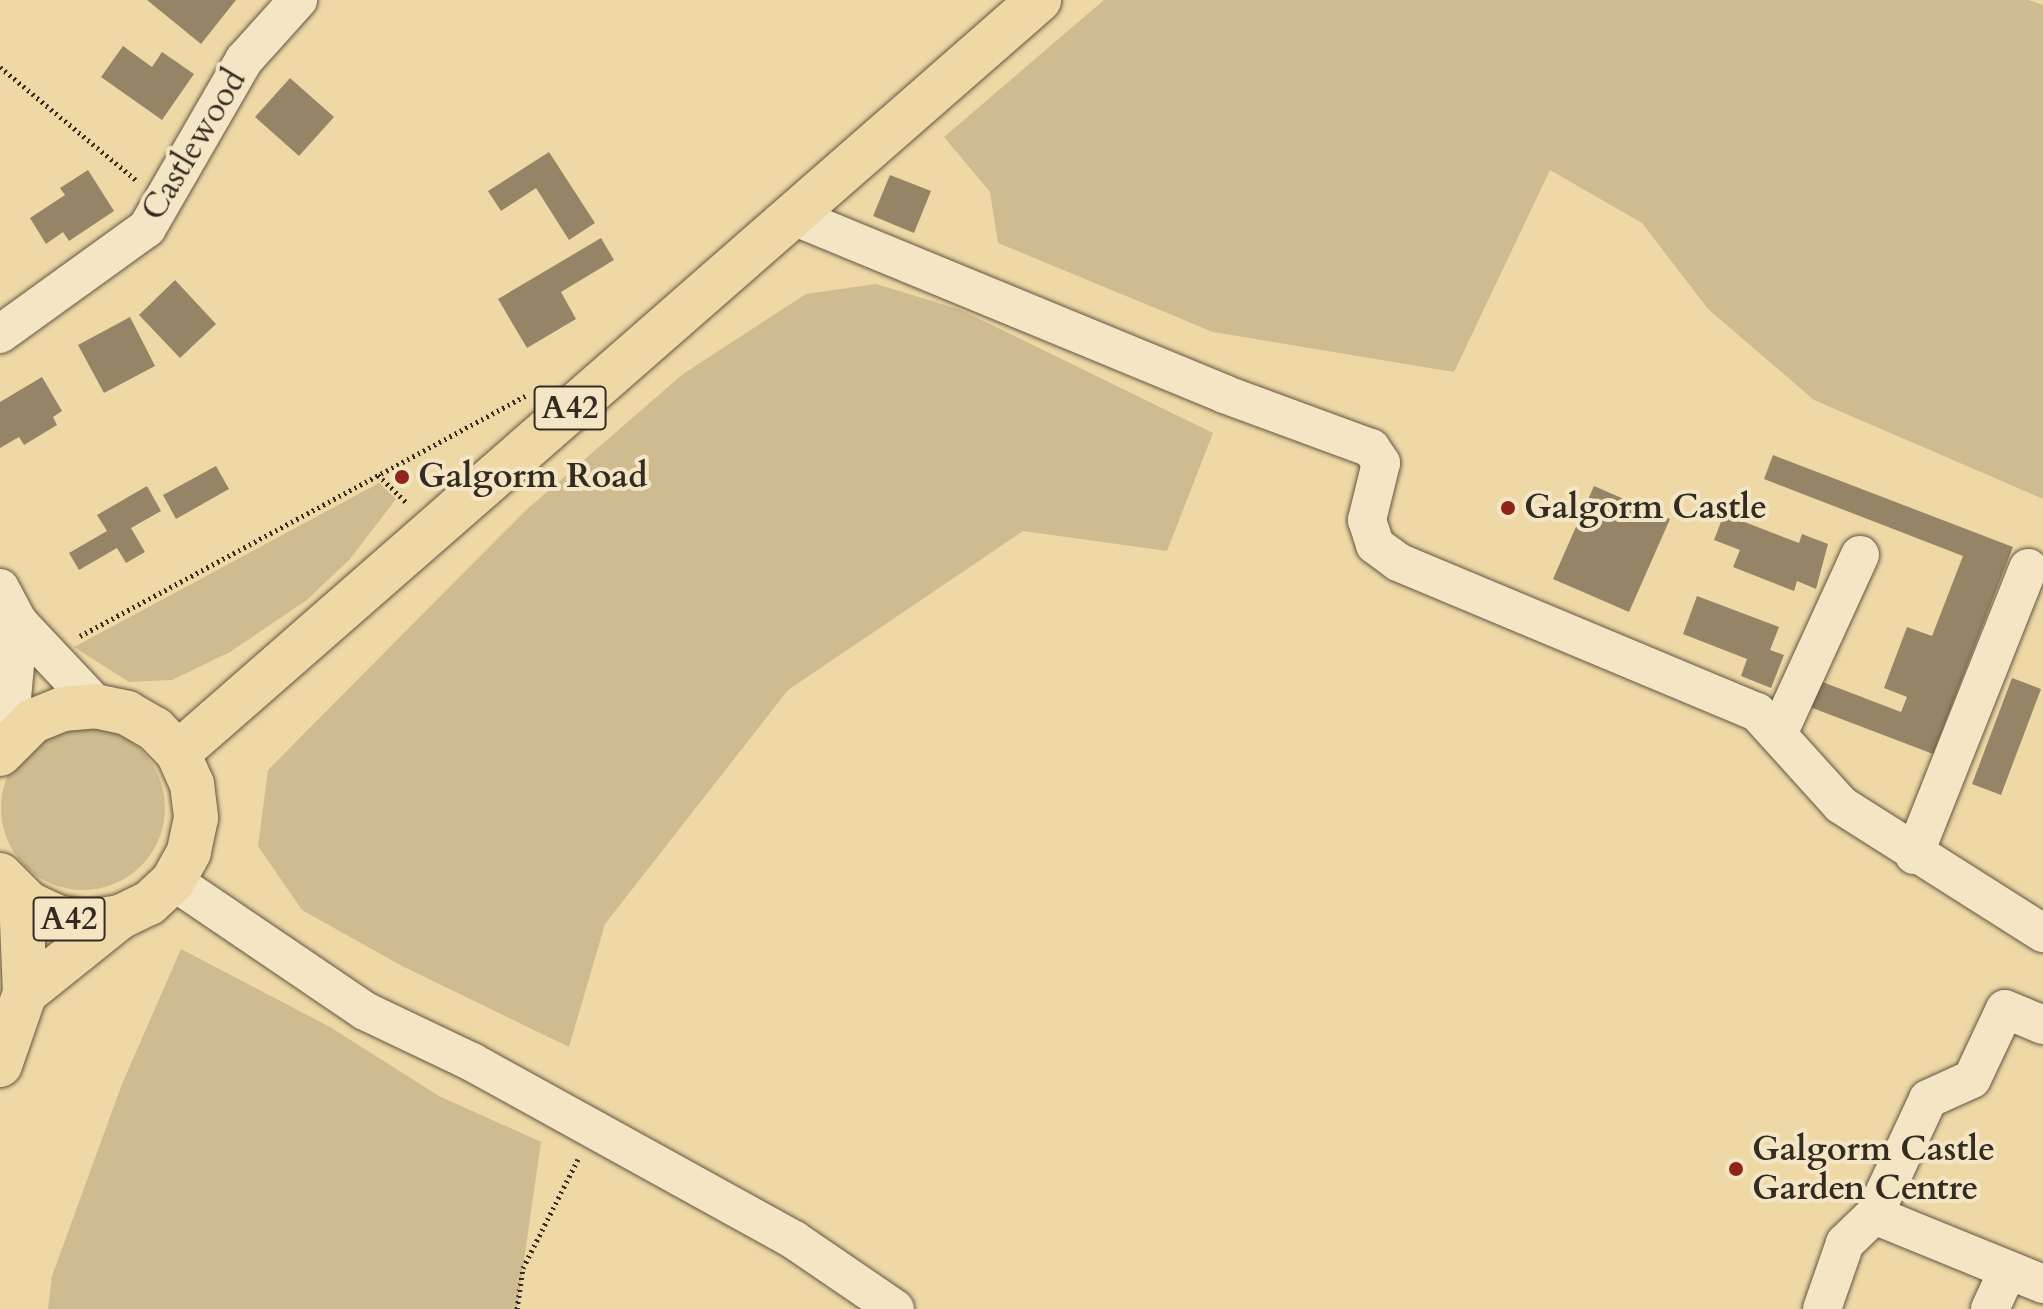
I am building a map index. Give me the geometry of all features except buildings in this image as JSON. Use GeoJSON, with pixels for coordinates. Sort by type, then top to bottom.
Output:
{"type":"FeatureCollection","features":[{"type":"Feature","properties":{"kind":"main road","name":"A42"},"geometry":{"type":"LineString","coordinates":[[178,753],[1039,0]]}},
{"type":"Feature","properties":{"kind":"main road","name":"A42"},"geometry":{"type":"LineString","coordinates":[[4,748],[33,721],[63,709],[97,706],[127,713],[155,729],[178,753],[192,784],[196,818],[189,852],[173,881],[149,903],[120,917],[25,993]]}},
{"type":"Feature","properties":{"kind":"main road","name":"A42"},"geometry":{"type":"LineString","coordinates":[[10,886],[57,917],[88,922],[120,917]]}},
{"type":"Feature","properties":{"kind":"main road","name":"A42"},"geometry":{"type":"LineString","coordinates":[[0,1065],[25,993],[10,886]]}},
{"type":"Feature","properties":{"kind":"street","name":"Castlewood"},"geometry":{"type":"LineString","coordinates":[[0,334],[147,228],[244,60],[298,0]]}},
{"type":"Feature","properties":{"kind":"street"},"geometry":{"type":"LineString","coordinates":[[793,216],[1224,394],[1371,448],[1381,463],[1367,520],[1375,545],[1398,562],[1757,712],[1841,805],[1914,855],[2043,933]]}},
{"type":"Feature","properties":{"kind":"street"},"geometry":{"type":"LineString","coordinates":[[1778,734],[1860,555]]}},
{"type":"Feature","properties":{"kind":"street"},"geometry":{"type":"LineString","coordinates":[[1914,855],[2028,568]]}},
{"type":"Feature","properties":{"kind":"street"},"geometry":{"type":"LineString","coordinates":[[0,588],[19,623],[51,652],[97,706]]}},
{"type":"Feature","properties":{"kind":"street"},"geometry":{"type":"LineString","coordinates":[[4,748],[19,623]]}},
{"type":"Feature","properties":{"kind":"street"},"geometry":{"type":"LineString","coordinates":[[173,881],[365,1011],[593,1129],[794,1240],[895,1309]]}},
{"type":"Feature","properties":{"kind":"street"},"geometry":{"type":"LineString","coordinates":[[1822,1309],[1845,1243],[1874,1215],[1928,1099],[1972,1079],[2005,1009],[2043,1025]]}},
{"type":"Feature","properties":{"kind":"street"},"geometry":{"type":"LineString","coordinates":[[1874,1215],[2043,1284]]}},
{"type":"Feature","properties":{"kind":"street"},"geometry":{"type":"LineString","coordinates":[[1990,1309],[2008,1270]]}},
{"type":"Feature","properties":{"kind":"path"},"geometry":{"type":"LineString","coordinates":[[0,67],[161,201]]}},
{"type":"Feature","properties":{"kind":"path"},"geometry":{"type":"LineString","coordinates":[[51,652],[532,392]]}},
{"type":"Feature","properties":{"kind":"path"},"geometry":{"type":"LineString","coordinates":[[517,1309],[523,1268],[593,1129]]}},
{"type":"Feature","properties":{"kind":"shaded area"},"geometry":{"type":"Polygon","coordinates":[[[1104,0],[2028,0],[2043,5],[2043,499],[1814,400],[1708,309],[1642,223],[1550,170],[1454,372],[1213,332],[998,243],[990,192],[944,137],[1104,0]]]}},
{"type":"Feature","properties":{"kind":"shaded area"},"geometry":{"type":"Polygon","coordinates":[[[876,284],[961,310],[1213,433],[1167,551],[1023,531],[788,690],[605,924],[569,1047],[402,966],[302,910],[258,846],[268,770],[525,511],[683,374],[806,294],[876,284]]]}},
{"type":"Feature","properties":{"kind":"shaded area"},"geometry":{"type":"Polygon","coordinates":[[[379,483],[396,499],[350,559],[307,600],[230,652],[172,680],[129,682],[74,647],[379,483]]]}},
{"type":"Feature","properties":{"kind":"shaded area"},"geometry":{"type":"Polygon","coordinates":[[[83,726],[114,732],[141,750],[159,777],[165,808],[159,839],[141,866],[114,884],[83,890],[52,884],[25,866],[7,839],[1,808],[7,777],[25,750],[52,732],[83,726]]]}},
{"type":"Feature","properties":{"kind":"shaded area"},"geometry":{"type":"Polygon","coordinates":[[[181,949],[330,1027],[439,1096],[541,1142],[517,1309],[48,1309],[52,1276],[122,1084],[181,949]]]}},
{"type":"Feature","properties":{"kind":"place","name":"Galgorm Road"},"geometry":{"type":"Point","coordinates":[402,477]}},
{"type":"Feature","properties":{"kind":"place","name":"Galgorm Castle"},"geometry":{"type":"Point","coordinates":[1508,508]}},
{"type":"Feature","properties":{"kind":"place","name":"Galgorm Castle Garden Centre"},"geometry":{"type":"Point","coordinates":[1736,1169]}}]}
